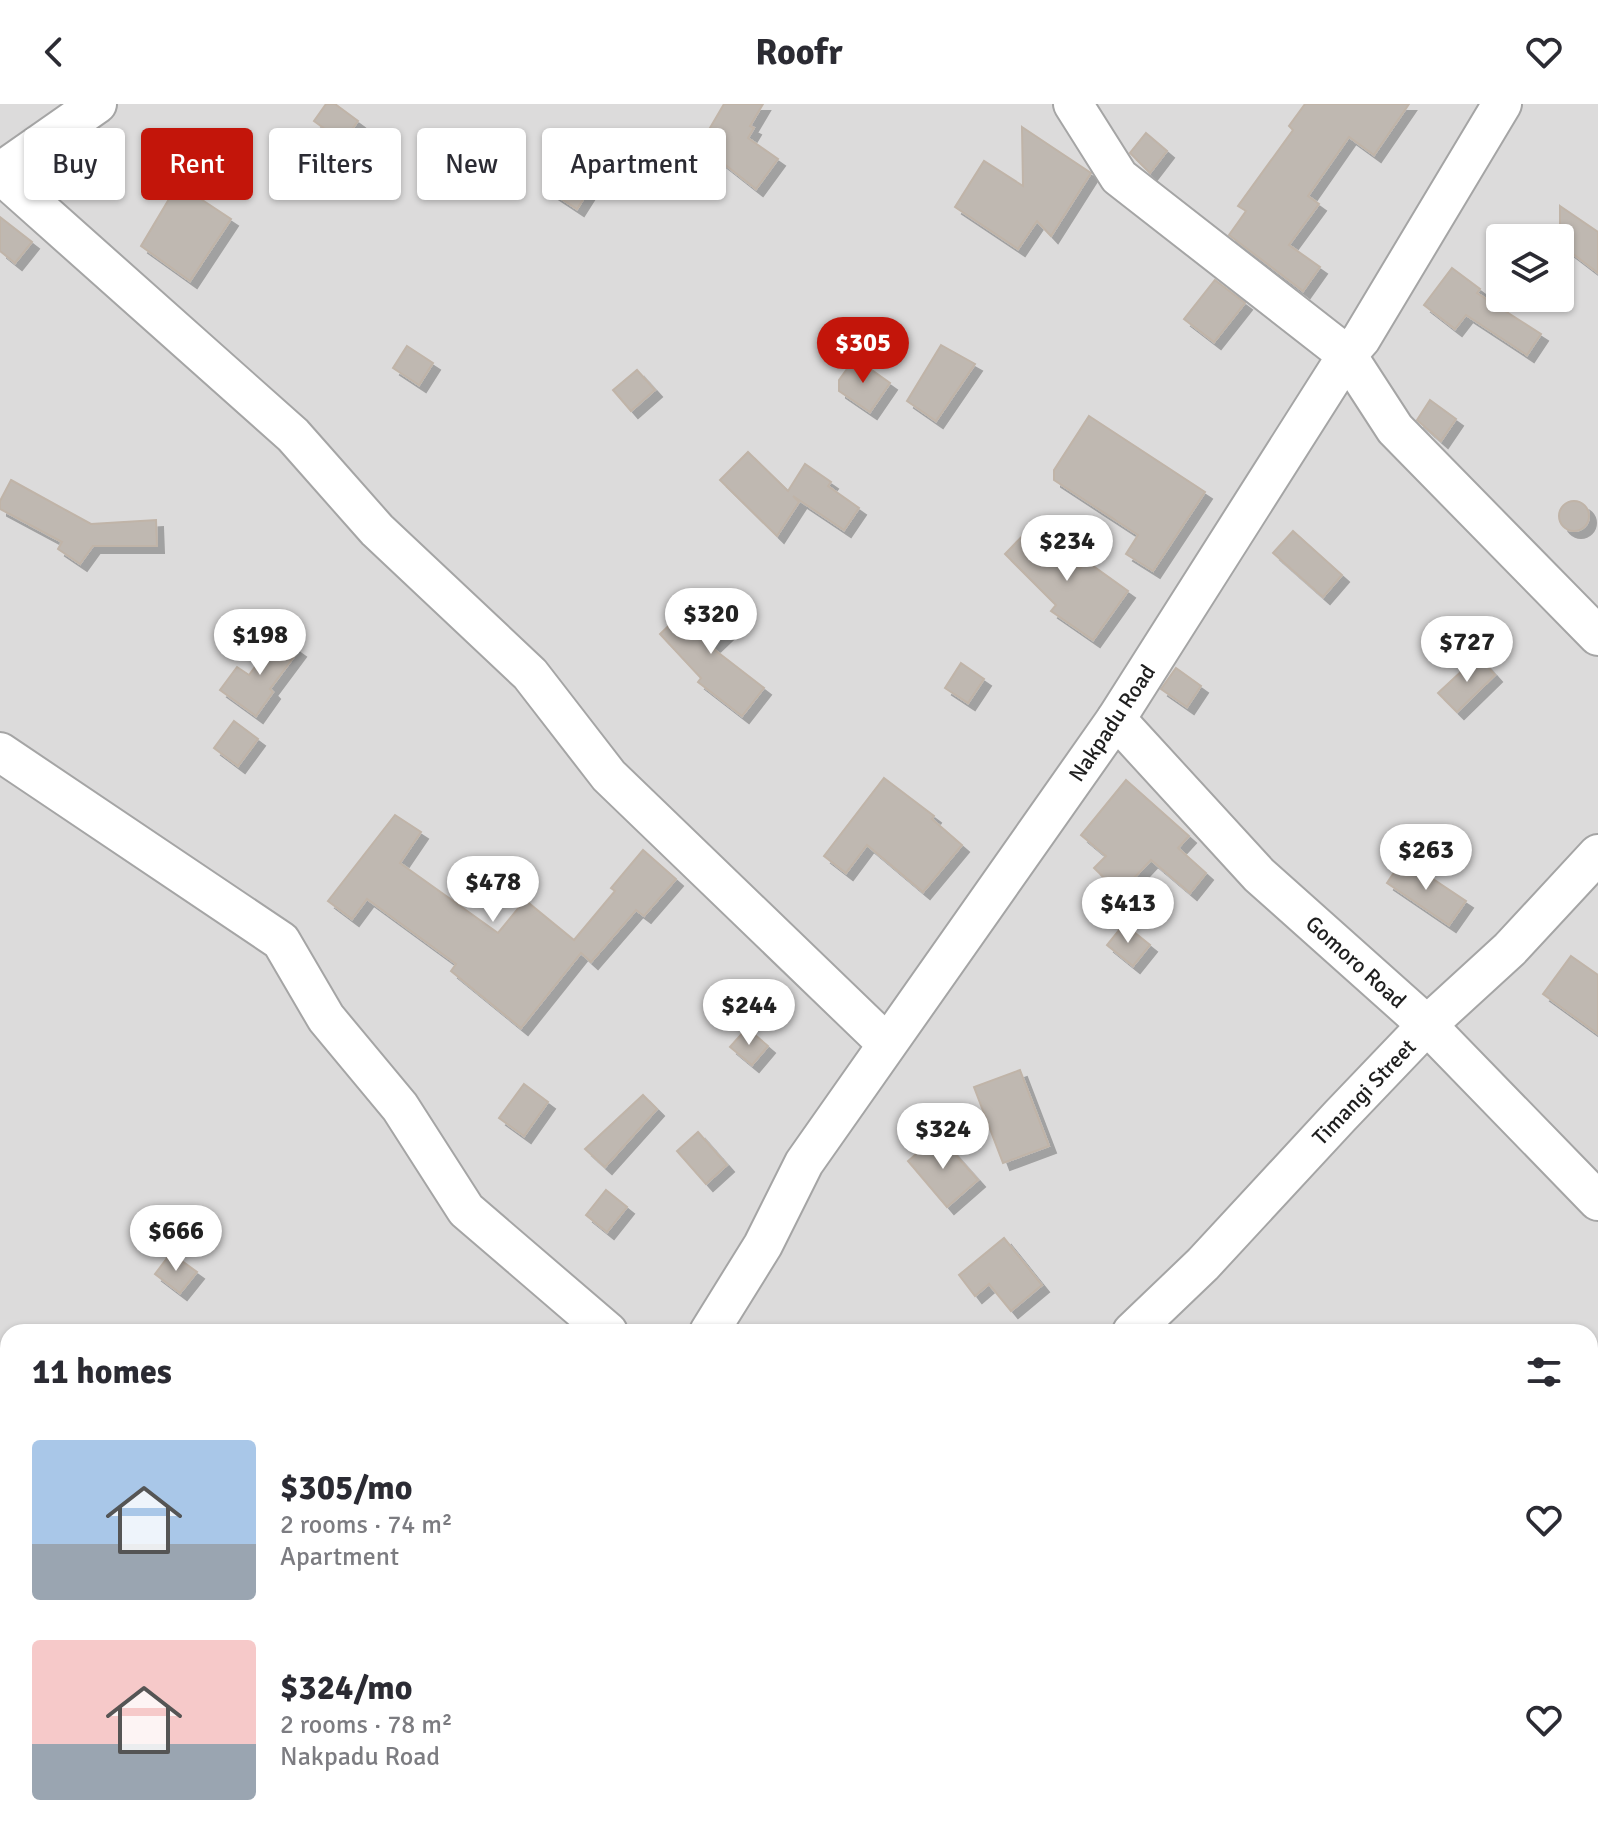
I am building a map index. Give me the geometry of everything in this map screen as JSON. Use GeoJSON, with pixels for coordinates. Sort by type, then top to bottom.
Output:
{"type":"FeatureCollection","features":[{"type":"Feature","properties":{"kind":"street"},"geometry":{"type":"LineString","coordinates":[[97,104],[0,173],[293,435],[377,530],[530,674],[609,776],[886,1043]]}},
{"type":"Feature","properties":{"kind":"street"},"geometry":{"type":"LineString","coordinates":[[1073,104],[1119,177],[1347,355],[1395,429],[1598,636]]}},
{"type":"Feature","properties":{"kind":"street","name":"Nakpadu Road"},"geometry":{"type":"LineString","coordinates":[[714,1324],[763,1245],[804,1163],[1116,719],[1347,355],[1361,339],[1502,104]]}},
{"type":"Feature","properties":{"kind":"street","name":"Gomoro Road"},"geometry":{"type":"LineString","coordinates":[[1116,719],[1259,875],[1427,1025],[1598,1201]]}},
{"type":"Feature","properties":{"kind":"street"},"geometry":{"type":"LineString","coordinates":[[0,752],[281,941],[326,1018],[400,1107],[466,1210],[599,1324]]}},
{"type":"Feature","properties":{"kind":"street","name":"Timangi Street"},"geometry":{"type":"LineString","coordinates":[[1140,1324],[1203,1264],[1427,1025],[1510,949],[1598,854]]}},
{"type":"Feature","properties":{"kind":"shaded area"},"geometry":{"type":"Polygon","coordinates":[[[0,104],[1598,104],[1598,1324],[0,1324],[0,104]]]}},
{"type":"Feature","properties":{"kind":"building"},"geometry":{"type":"Polygon","coordinates":[[[326,104],[335,104],[358,121],[353,128],[324,128],[314,121],[326,104]]]}},
{"type":"Feature","properties":{"kind":"building"},"geometry":{"type":"Polygon","coordinates":[[[724,104],[763,104],[750,126],[754,128],[748,138],[778,159],[756,189],[726,165],[726,128],[710,128],[724,104]]]}},
{"type":"Feature","properties":{"kind":"building"},"geometry":{"type":"Polygon","coordinates":[[[1305,104],[1409,104],[1374,155],[1349,137],[1308,196],[1319,204],[1289,245],[1320,267],[1303,291],[1229,235],[1246,211],[1238,206],[1293,130],[1289,126],[1305,104]]]}},
{"type":"Feature","properties":{"kind":"building"},"geometry":{"type":"Polygon","coordinates":[[[1022,127],[1091,173],[1051,236],[1037,221],[1018,249],[955,207],[984,161],[1023,186],[1022,127]]]}},
{"type":"Feature","properties":{"kind":"building"},"geometry":{"type":"Polygon","coordinates":[[[1146,133],[1167,151],[1150,173],[1130,153],[1146,133]]]}},
{"type":"Feature","properties":{"kind":"building"},"geometry":{"type":"Polygon","coordinates":[[[168,200],[202,200],[231,219],[190,281],[141,246],[168,200]]]}},
{"type":"Feature","properties":{"kind":"building"},"geometry":{"type":"Polygon","coordinates":[[[563,200],[583,200],[577,209],[563,200]]]}},
{"type":"Feature","properties":{"kind":"building"},"geometry":{"type":"Polygon","coordinates":[[[1560,206],[1598,232],[1598,273],[1574,255],[1574,224],[1560,224],[1560,206]]]}},
{"type":"Feature","properties":{"kind":"building"},"geometry":{"type":"Polygon","coordinates":[[[0,217],[32,242],[15,263],[0,251],[0,217]]]}},
{"type":"Feature","properties":{"kind":"building"},"geometry":{"type":"Polygon","coordinates":[[[1452,268],[1480,289],[1477,293],[1486,299],[1486,312],[1507,312],[1541,334],[1527,355],[1466,315],[1455,329],[1424,305],[1452,268]]]}},
{"type":"Feature","properties":{"kind":"building"},"geometry":{"type":"Polygon","coordinates":[[[1215,280],[1245,303],[1214,342],[1184,319],[1215,280]]]}},
{"type":"Feature","properties":{"kind":"building"},"geometry":{"type":"Polygon","coordinates":[[[941,345],[975,364],[936,421],[907,401],[941,345]]]}},
{"type":"Feature","properties":{"kind":"building"},"geometry":{"type":"Polygon","coordinates":[[[407,346],[433,363],[419,385],[393,368],[407,346]]]}},
{"type":"Feature","properties":{"kind":"building"},"geometry":{"type":"Polygon","coordinates":[[[855,358],[890,383],[870,412],[839,391],[839,380],[855,358]]]}},
{"type":"Feature","properties":{"kind":"building"},"geometry":{"type":"Polygon","coordinates":[[[637,370],[655,390],[631,411],[613,390],[637,370]]]}},
{"type":"Feature","properties":{"kind":"building"},"geometry":{"type":"Polygon","coordinates":[[[1430,400],[1456,419],[1441,441],[1417,420],[1430,400]]]}},
{"type":"Feature","properties":{"kind":"building"},"geometry":{"type":"Polygon","coordinates":[[[1089,416],[1205,492],[1153,571],[1126,554],[1138,535],[1054,480],[1054,470],[1089,416]]]}},
{"type":"Feature","properties":{"kind":"building"},"geometry":{"type":"Polygon","coordinates":[[[748,452],[788,491],[805,464],[831,482],[828,486],[859,508],[844,530],[793,496],[799,502],[777,536],[720,480],[748,452]]]}},
{"type":"Feature","properties":{"kind":"building"},"geometry":{"type":"Polygon","coordinates":[[[11,480],[91,524],[156,520],[157,546],[93,546],[80,564],[58,549],[62,542],[0,509],[0,501],[11,480]]]}},
{"type":"Feature","properties":{"kind":"building"},"geometry":{"type":"Polygon","coordinates":[[[1574,501],[1585,505],[1589,516],[1585,527],[1574,531],[1563,527],[1559,516],[1563,505],[1574,501]]]}},
{"type":"Feature","properties":{"kind":"building"},"geometry":{"type":"Polygon","coordinates":[[[1034,524],[1080,569],[1086,561],[1128,591],[1093,640],[1051,611],[1056,605],[1005,554],[1034,524]]]}},
{"type":"Feature","properties":{"kind":"building"},"geometry":{"type":"Polygon","coordinates":[[[1293,531],[1342,575],[1323,597],[1273,553],[1293,531]]]}},
{"type":"Feature","properties":{"kind":"building"},"geometry":{"type":"Polygon","coordinates":[[[699,597],[731,628],[711,647],[764,688],[742,716],[698,682],[701,678],[660,634],[699,597]]]}},
{"type":"Feature","properties":{"kind":"building"},"geometry":{"type":"Polygon","coordinates":[[[278,635],[299,650],[270,689],[273,692],[256,716],[220,690],[237,667],[249,675],[278,635]]]}},
{"type":"Feature","properties":{"kind":"building"},"geometry":{"type":"Polygon","coordinates":[[[1478,656],[1495,675],[1457,712],[1438,693],[1478,656]]]}},
{"type":"Feature","properties":{"kind":"building"},"geometry":{"type":"Polygon","coordinates":[[[961,663],[984,679],[968,703],[945,688],[961,663]]]}},
{"type":"Feature","properties":{"kind":"building"},"geometry":{"type":"Polygon","coordinates":[[[1176,668],[1201,686],[1187,707],[1161,689],[1176,668]]]}},
{"type":"Feature","properties":{"kind":"building"},"geometry":{"type":"Polygon","coordinates":[[[234,721],[258,739],[238,766],[214,748],[234,721]]]}},
{"type":"Feature","properties":{"kind":"building"},"geometry":{"type":"Polygon","coordinates":[[[884,778],[934,816],[932,819],[962,845],[923,892],[867,845],[846,873],[824,856],[884,778]]]}},
{"type":"Feature","properties":{"kind":"building"},"geometry":{"type":"Polygon","coordinates":[[[1126,780],[1189,836],[1178,848],[1206,873],[1190,893],[1151,860],[1120,893],[1094,868],[1106,856],[1081,835],[1126,780]]]}},
{"type":"Feature","properties":{"kind":"building"},"geometry":{"type":"Polygon","coordinates":[[[395,815],[421,832],[400,863],[498,933],[525,900],[574,940],[615,891],[611,888],[643,850],[676,879],[644,916],[636,910],[591,962],[581,953],[521,1028],[451,971],[456,964],[367,899],[352,919],[328,901],[395,815]]]}},
{"type":"Feature","properties":{"kind":"building"},"geometry":{"type":"Polygon","coordinates":[[[1403,859],[1466,901],[1449,925],[1387,883],[1403,859]]]}},
{"type":"Feature","properties":{"kind":"building"},"geometry":{"type":"Polygon","coordinates":[[[1124,924],[1150,945],[1133,966],[1107,945],[1124,924]]]}},
{"type":"Feature","properties":{"kind":"building"},"geometry":{"type":"Polygon","coordinates":[[[1571,956],[1598,975],[1598,1034],[1543,994],[1571,956]]]}},
{"type":"Feature","properties":{"kind":"building"},"geometry":{"type":"Polygon","coordinates":[[[747,1028],[768,1046],[752,1065],[730,1047],[747,1028]]]}},
{"type":"Feature","properties":{"kind":"building"},"geometry":{"type":"Polygon","coordinates":[[[1020,1070],[1049,1146],[1003,1163],[974,1087],[1020,1070]]]}},
{"type":"Feature","properties":{"kind":"building"},"geometry":{"type":"Polygon","coordinates":[[[524,1084],[548,1102],[524,1136],[499,1118],[524,1084]]]}},
{"type":"Feature","properties":{"kind":"building"},"geometry":{"type":"Polygon","coordinates":[[[643,1095],[657,1109],[605,1167],[585,1149],[643,1095]]]}},
{"type":"Feature","properties":{"kind":"building"},"geometry":{"type":"Polygon","coordinates":[[[698,1132],[727,1165],[706,1184],[677,1151],[698,1132]]]}},
{"type":"Feature","properties":{"kind":"building"},"geometry":{"type":"Polygon","coordinates":[[[938,1135],[978,1180],[947,1207],[908,1161],[938,1135]]]}},
{"type":"Feature","properties":{"kind":"building"},"geometry":{"type":"Polygon","coordinates":[[[606,1190],[627,1207],[607,1232],[586,1215],[606,1190]]]}},
{"type":"Feature","properties":{"kind":"building"},"geometry":{"type":"Polygon","coordinates":[[[1004,1238],[1042,1285],[1011,1311],[989,1284],[975,1296],[959,1275],[1004,1238]]]}},
{"type":"Feature","properties":{"kind":"building"},"geometry":{"type":"Polygon","coordinates":[[[171,1253],[197,1272],[180,1293],[155,1274],[171,1253]]]}}]}
